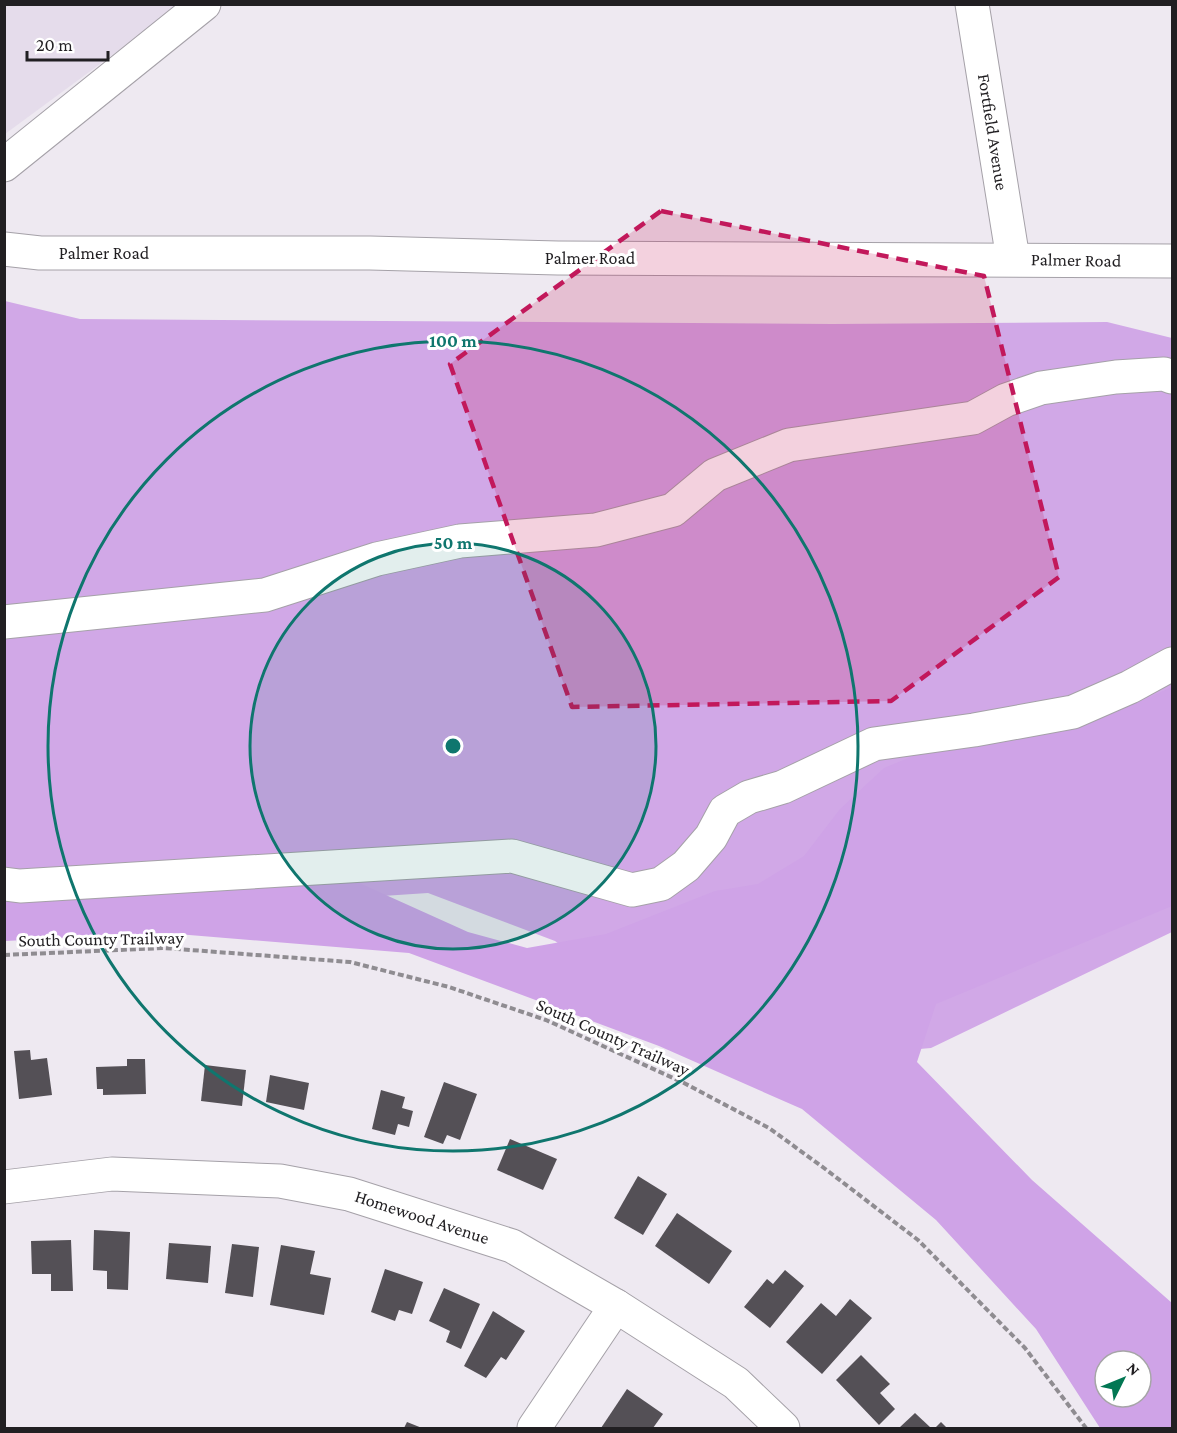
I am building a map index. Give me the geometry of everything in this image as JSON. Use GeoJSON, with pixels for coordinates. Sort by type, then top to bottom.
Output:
{"type":"FeatureCollection","features":[{"type":"Feature","properties":{"kind":"street"},"geometry":{"type":"LineString","coordinates":[[4,165],[204,4]]}},
{"type":"Feature","properties":{"kind":"street","name":"Fortfield Avenue"},"geometry":{"type":"LineString","coordinates":[[972,4],[1013,259]]}},
{"type":"Feature","properties":{"kind":"street","name":"Palmer Road"},"geometry":{"type":"LineString","coordinates":[[4,249],[40,253],[370,253],[570,258],[1131,261],[1173,279]]}},
{"type":"Feature","properties":{"kind":"street"},"geometry":{"type":"LineString","coordinates":[[1131,261],[1173,261]]}},
{"type":"Feature","properties":{"kind":"street"},"geometry":{"type":"LineString","coordinates":[[4,622],[265,595],[377,559],[460,541],[596,530],[673,510],[715,475],[789,446],[973,418],[1006,400],[1041,388],[1116,377],[1164,374],[1173,377]]}},
{"type":"Feature","properties":{"kind":"street"},"geometry":{"type":"LineString","coordinates":[[4,884],[512,856],[632,890],[661,884],[686,867],[711,837],[725,811],[749,797],[783,787],[874,744],[974,730],[1073,712],[1130,687],[1173,664]]}},
{"type":"Feature","properties":{"kind":"street","name":"Homewood Avenue"},"geometry":{"type":"LineString","coordinates":[[4,1187],[112,1174],[280,1181],[349,1194],[512,1246],[616,1306],[735,1383],[783,1428]]}},
{"type":"Feature","properties":{"kind":"street"},"geometry":{"type":"LineString","coordinates":[[534,1428],[616,1306]]}},
{"type":"Feature","properties":{"kind":"path","name":"South County Trailway"},"geometry":{"type":"LineString","coordinates":[[4,955],[164,948],[350,963],[449,987],[546,1020],[684,1083],[769,1128],[843,1183],[918,1240],[951,1273],[1025,1348],[1086,1428]]}},
{"type":"Feature","properties":{"kind":"highlighted area"},"geometry":{"type":"Polygon","coordinates":[[[661,211],[984,276],[1059,577],[891,701],[572,707],[450,364],[661,211]]]}},
{"type":"Feature","properties":{"kind":"shaded area"},"geometry":{"type":"Polygon","coordinates":[[[5,5],[180,5],[5,134],[5,5]]]}},
{"type":"Feature","properties":{"kind":"shaded area"},"geometry":{"type":"Polygon","coordinates":[[[5,301],[80,319],[832,324],[1107,322],[1172,338],[1172,932],[931,1048],[729,1066],[555,941],[428,893],[5,921],[5,301]]]}},
{"type":"Feature","properties":{"kind":"shaded area"},"geometry":{"type":"Polygon","coordinates":[[[1172,687],[1172,906],[936,1004],[917,1062],[1032,1180],[1172,1303],[1172,1428],[1100,1428],[1036,1329],[936,1220],[802,1109],[659,1046],[409,953],[165,933],[5,941],[5,901],[357,882],[468,932],[527,948],[606,934],[715,891],[758,884],[804,856],[840,809],[884,768],[925,751],[1028,734],[1114,713],[1172,687]]]}},
{"type":"Feature","properties":{"kind":"building"},"geometry":{"type":"Polygon","coordinates":[[[30,1050],[31,1060],[47,1058],[52,1095],[19,1099],[14,1051],[30,1050]]]}},
{"type":"Feature","properties":{"kind":"building"},"geometry":{"type":"Polygon","coordinates":[[[127,1059],[145,1059],[146,1094],[103,1095],[103,1089],[97,1089],[96,1067],[127,1066],[127,1059]]]}},
{"type":"Feature","properties":{"kind":"building"},"geometry":{"type":"Polygon","coordinates":[[[205,1065],[246,1070],[242,1106],[201,1101],[205,1065]]]}},
{"type":"Feature","properties":{"kind":"building"},"geometry":{"type":"Polygon","coordinates":[[[270,1075],[309,1083],[304,1110],[266,1102],[270,1075]]]}},
{"type":"Feature","properties":{"kind":"building"},"geometry":{"type":"Polygon","coordinates":[[[444,1082],[477,1094],[460,1140],[447,1135],[443,1144],[424,1137],[444,1082]]]}},
{"type":"Feature","properties":{"kind":"building"},"geometry":{"type":"Polygon","coordinates":[[[381,1090],[405,1097],[402,1108],[413,1111],[409,1127],[398,1124],[395,1135],[372,1129],[381,1090]]]}},
{"type":"Feature","properties":{"kind":"building"},"geometry":{"type":"Polygon","coordinates":[[[510,1139],[557,1159],[543,1190],[497,1170],[510,1139]]]}},
{"type":"Feature","properties":{"kind":"building"},"geometry":{"type":"Polygon","coordinates":[[[638,1176],[667,1194],[643,1235],[614,1218],[638,1176]]]}},
{"type":"Feature","properties":{"kind":"building"},"geometry":{"type":"Polygon","coordinates":[[[677,1213],[732,1251],[709,1284],[655,1246],[677,1213]]]}},
{"type":"Feature","properties":{"kind":"building"},"geometry":{"type":"Polygon","coordinates":[[[94,1230],[130,1232],[128,1290],[107,1289],[107,1271],[93,1270],[94,1230]]]}},
{"type":"Feature","properties":{"kind":"building"},"geometry":{"type":"Polygon","coordinates":[[[71,1240],[73,1291],[51,1291],[51,1274],[32,1274],[31,1241],[71,1240]]]}},
{"type":"Feature","properties":{"kind":"building"},"geometry":{"type":"Polygon","coordinates":[[[169,1243],[211,1246],[208,1283],[166,1279],[169,1243]]]}},
{"type":"Feature","properties":{"kind":"building"},"geometry":{"type":"Polygon","coordinates":[[[232,1244],[259,1247],[253,1297],[225,1293],[232,1244]]]}},
{"type":"Feature","properties":{"kind":"building"},"geometry":{"type":"Polygon","coordinates":[[[281,1245],[315,1251],[310,1274],[331,1278],[324,1315],[270,1305],[281,1245]]]}},
{"type":"Feature","properties":{"kind":"building"},"geometry":{"type":"Polygon","coordinates":[[[385,1269],[423,1282],[412,1314],[399,1310],[395,1321],[371,1312],[385,1269]]]}},
{"type":"Feature","properties":{"kind":"building"},"geometry":{"type":"Polygon","coordinates":[[[785,1270],[804,1286],[770,1328],[744,1307],[767,1279],[773,1284],[785,1270]]]}},
{"type":"Feature","properties":{"kind":"building"},"geometry":{"type":"Polygon","coordinates":[[[444,1288],[480,1304],[461,1349],[446,1342],[450,1331],[429,1321],[444,1288]]]}},
{"type":"Feature","properties":{"kind":"building"},"geometry":{"type":"Polygon","coordinates":[[[850,1299],[872,1318],[822,1374],[786,1342],[821,1303],[836,1316],[850,1299]]]}},
{"type":"Feature","properties":{"kind":"building"},"geometry":{"type":"Polygon","coordinates":[[[493,1311],[525,1331],[506,1360],[501,1357],[486,1378],[464,1366],[493,1311]]]}},
{"type":"Feature","properties":{"kind":"building"},"geometry":{"type":"Polygon","coordinates":[[[861,1355],[890,1384],[880,1393],[895,1409],[879,1425],[836,1380],[861,1355]]]}},
{"type":"Feature","properties":{"kind":"building"},"geometry":{"type":"Polygon","coordinates":[[[627,1389],[663,1414],[653,1428],[601,1428],[627,1389]]]}},
{"type":"Feature","properties":{"kind":"building"},"geometry":{"type":"Polygon","coordinates":[[[915,1413],[931,1428],[899,1428],[915,1413]]]}},
{"type":"Feature","properties":{"kind":"building"},"geometry":{"type":"Polygon","coordinates":[[[407,1422],[422,1428],[404,1428],[407,1422]]]}},
{"type":"Feature","properties":{"kind":"building"},"geometry":{"type":"Polygon","coordinates":[[[941,1422],[947,1428],[935,1428],[941,1422]]]}}]}
